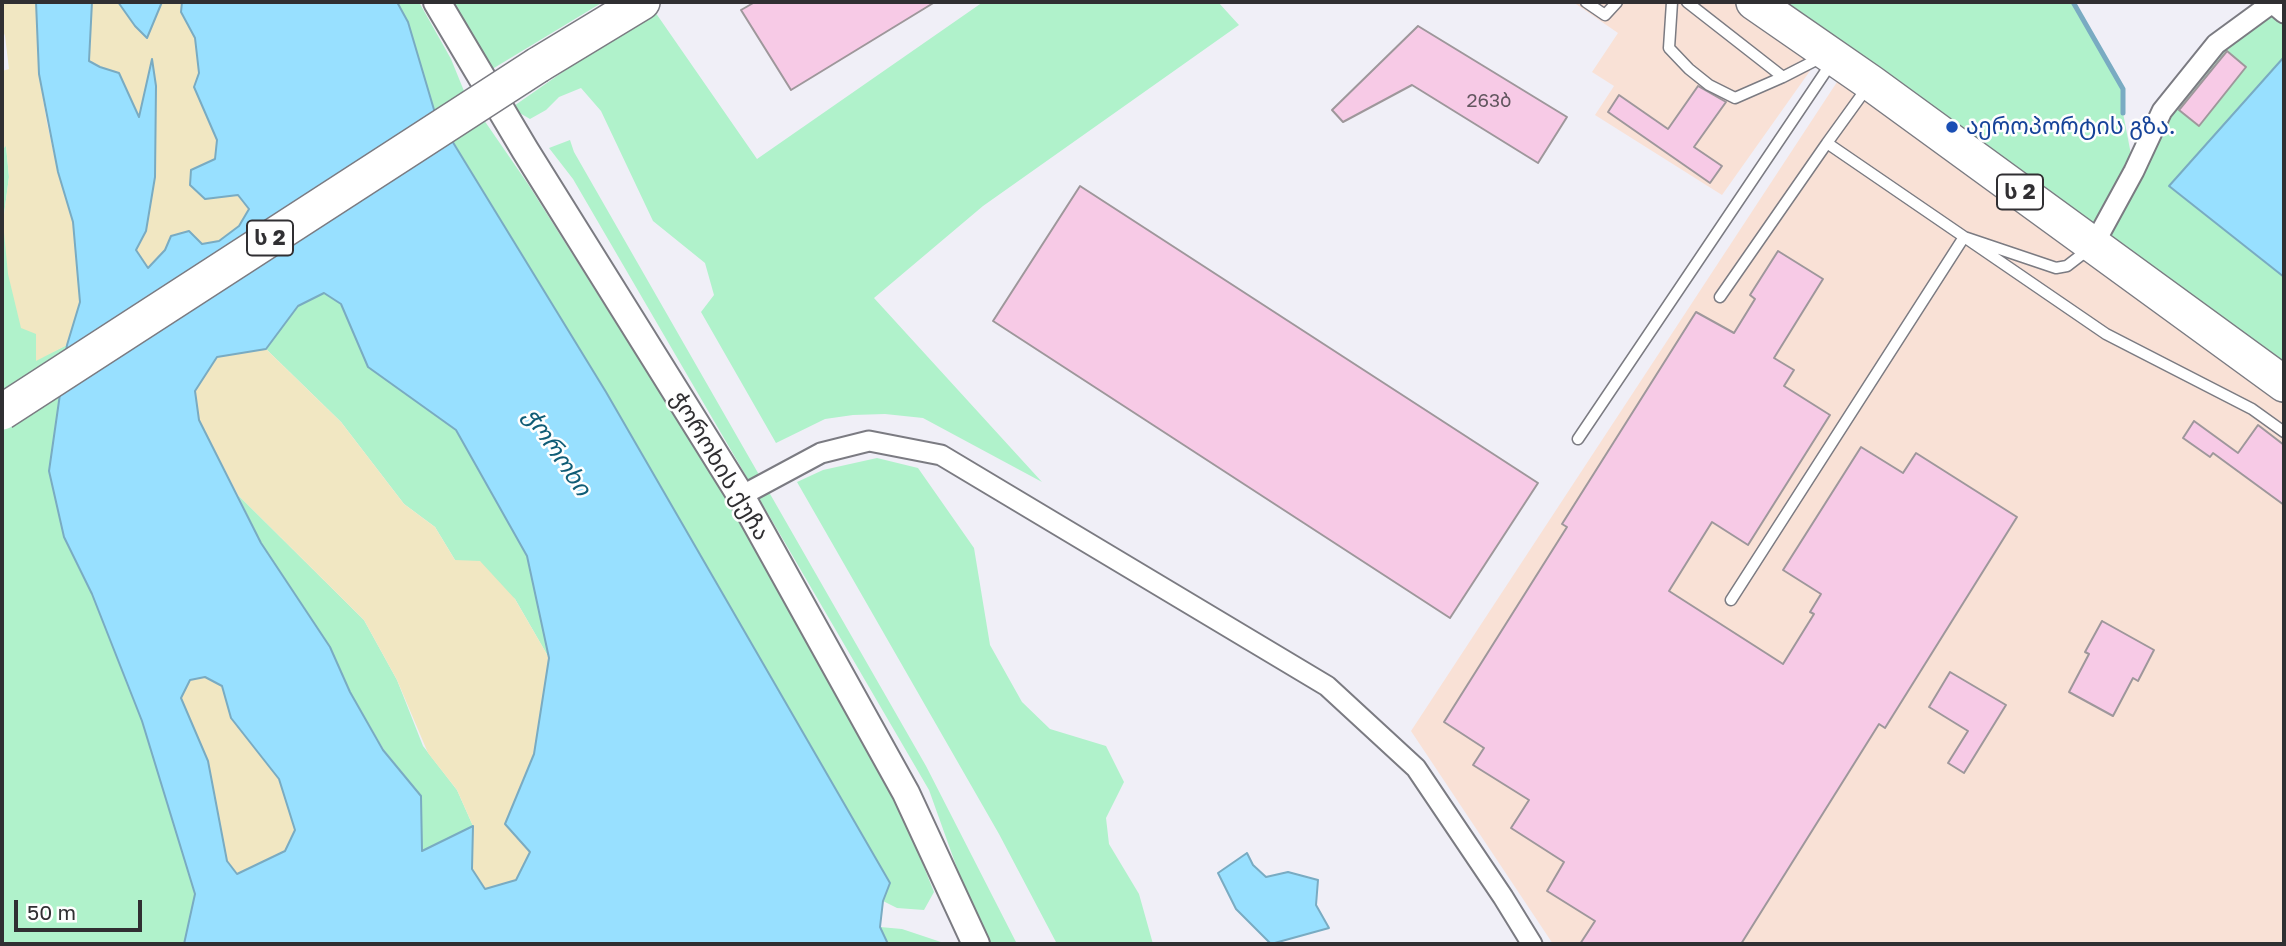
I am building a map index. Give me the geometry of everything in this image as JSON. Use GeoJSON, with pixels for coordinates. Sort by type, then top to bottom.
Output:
{"type":"FeatureCollection","features":[{"type":"Feature","properties":{"kind":"highway","name":"ს 2"},"geometry":{"type":"LineString","coordinates":[[2,412],[538,65],[642,2]]}},
{"type":"Feature","properties":{"kind":"highway","name":"ს 2"},"geometry":{"type":"LineString","coordinates":[[1754,2],[1871,83],[2284,384]]}},
{"type":"Feature","properties":{"kind":"street","name":"ჭოროხის ქუჩა"},"geometry":{"type":"LineString","coordinates":[[437,2],[525,150],[741,496],[906,793],[976,944]]}},
{"type":"Feature","properties":{"kind":"street"},"geometry":{"type":"LineString","coordinates":[[2093,246],[2134,171],[2162,111],[2216,44],[2272,4],[2284,13]]}},
{"type":"Feature","properties":{"kind":"street"},"geometry":{"type":"LineString","coordinates":[[741,496],[821,453],[869,441],[942,454],[1327,686],[1416,768],[1532,944]]}},
{"type":"Feature","properties":{"kind":"lane"},"geometry":{"type":"LineString","coordinates":[[1586,2],[1605,15],[1617,2]]}},
{"type":"Feature","properties":{"kind":"lane"},"geometry":{"type":"LineString","coordinates":[[1672,2],[1669,48],[1709,85],[1735,97],[1832,56]]}},
{"type":"Feature","properties":{"kind":"lane"},"geometry":{"type":"LineString","coordinates":[[1687,2],[1783,77]]}},
{"type":"Feature","properties":{"kind":"lane"},"geometry":{"type":"LineString","coordinates":[[1578,439],[1832,56]]}},
{"type":"Feature","properties":{"kind":"lane"},"geometry":{"type":"LineString","coordinates":[[1720,297],[1871,83]]}},
{"type":"Feature","properties":{"kind":"lane"},"geometry":{"type":"LineString","coordinates":[[1827,143],[2106,334],[2252,409],[2284,432]]}},
{"type":"Feature","properties":{"kind":"lane"},"geometry":{"type":"LineString","coordinates":[[1964,237],[2056,268],[2067,266],[2093,246]]}},
{"type":"Feature","properties":{"kind":"lane"},"geometry":{"type":"LineString","coordinates":[[1731,600],[1964,237]]}},
{"type":"Feature","properties":{"kind":"shaded area"},"geometry":{"type":"Polygon","coordinates":[[[1573,2],[1734,2],[1817,61],[1722,195],[1595,115],[1614,86],[1592,72],[1618,33],[1573,2]]]}},
{"type":"Feature","properties":{"kind":"shaded area"},"geometry":{"type":"Polygon","coordinates":[[[1839,79],[2284,404],[2284,944],[1553,944],[1411,731],[1839,79]]]}},
{"type":"Feature","properties":{"kind":"green space"},"geometry":{"type":"Polygon","coordinates":[[[397,2],[419,2],[451,59],[464,91],[528,184],[731,505],[899,805],[934,892],[924,910],[897,908],[883,901],[890,883],[606,392],[435,112],[408,22],[397,2]]]}},
{"type":"Feature","properties":{"kind":"green space"},"geometry":{"type":"Polygon","coordinates":[[[452,2],[603,2],[489,71],[452,2]]]}},
{"type":"Feature","properties":{"kind":"green space"},"geometry":{"type":"Polygon","coordinates":[[[983,2],[1218,2],[1239,25],[983,206],[874,298],[1042,482],[923,418],[885,414],[825,419],[776,443],[701,312],[714,295],[705,263],[653,221],[601,111],[581,88],[559,97],[546,110],[530,119],[511,108],[653,9],[757,159],[983,2]]]}},
{"type":"Feature","properties":{"kind":"green space"},"geometry":{"type":"Polygon","coordinates":[[[1782,2],[2073,2],[2123,89],[2123,113],[2134,170],[2216,44],[2272,3],[2284,13],[2284,57],[2170,186],[2284,277],[2284,362],[1782,2]]]}},
{"type":"Feature","properties":{"kind":"green space"},"geometry":{"type":"Polygon","coordinates":[[[570,140],[574,152],[926,766],[1017,944],[990,944],[967,896],[929,790],[573,179],[549,148],[570,140]]]}},
{"type":"Feature","properties":{"kind":"green space"},"geometry":{"type":"Polygon","coordinates":[[[6,145],[9,177],[3,222],[36,334],[36,360],[67,345],[49,471],[64,537],[92,594],[142,721],[195,894],[184,944],[2,944],[2,150],[6,145]]]}},
{"type":"Feature","properties":{"kind":"green space"},"geometry":{"type":"Polygon","coordinates":[[[324,293],[341,304],[368,367],[456,430],[527,556],[549,658],[515,599],[455,560],[435,527],[404,504],[341,422],[266,349],[298,306],[324,293]]]}},
{"type":"Feature","properties":{"kind":"green space"},"geometry":{"type":"Polygon","coordinates":[[[877,458],[918,468],[974,548],[990,645],[1022,702],[1050,729],[1106,746],[1124,782],[1106,818],[1109,844],[1139,894],[1153,944],[1057,944],[999,834],[797,482],[823,470],[877,458]]]}},
{"type":"Feature","properties":{"kind":"green space"},"geometry":{"type":"Polygon","coordinates":[[[238,495],[364,620],[397,680],[423,746],[457,790],[473,826],[422,851],[421,796],[384,750],[350,692],[330,647],[261,543],[238,495]]]}},
{"type":"Feature","properties":{"kind":"green space"},"geometry":{"type":"Polygon","coordinates":[[[880,927],[902,929],[947,944],[888,944],[880,927]]]}},
{"type":"Feature","properties":{"kind":"sand"},"geometry":{"type":"Polygon","coordinates":[[[2,2],[36,2],[39,74],[47,123],[73,222],[80,302],[67,345],[36,361],[36,334],[21,328],[8,274],[3,222],[9,177],[6,146],[2,150],[2,71],[9,69],[2,28],[2,2]]]}},
{"type":"Feature","properties":{"kind":"sand"},"geometry":{"type":"Polygon","coordinates":[[[92,2],[118,2],[135,26],[147,37],[162,2],[182,2],[182,12],[195,38],[207,117],[217,140],[215,159],[191,170],[205,199],[238,195],[249,209],[239,226],[219,241],[165,250],[148,269],[135,250],[146,231],[155,177],[151,62],[140,118],[119,73],[89,61],[92,2]]]}},
{"type":"Feature","properties":{"kind":"sand"},"geometry":{"type":"Polygon","coordinates":[[[266,349],[341,422],[404,504],[435,527],[455,560],[480,561],[515,599],[549,658],[534,754],[505,824],[530,852],[516,880],[485,889],[472,869],[473,826],[457,790],[428,753],[397,680],[364,620],[238,495],[199,420],[195,391],[217,357],[266,349]]]}},
{"type":"Feature","properties":{"kind":"sand"},"geometry":{"type":"Polygon","coordinates":[[[205,677],[222,686],[231,718],[279,779],[295,830],[285,851],[236,874],[227,861],[208,761],[180,698],[190,679],[205,677]]]}},
{"type":"Feature","properties":{"kind":"water","name":"ჭოროხი"},"geometry":{"type":"Polygon","coordinates":[[[36,2],[92,2],[89,61],[119,73],[139,117],[152,59],[156,86],[155,177],[146,231],[136,250],[148,268],[165,250],[171,236],[189,231],[202,244],[219,241],[239,226],[249,209],[238,195],[205,199],[190,185],[191,170],[215,159],[217,140],[194,87],[199,73],[195,38],[181,12],[182,2],[397,2],[408,22],[435,113],[606,392],[890,883],[883,901],[880,927],[888,944],[184,944],[195,894],[142,721],[92,594],[64,537],[49,471],[67,345],[80,302],[73,222],[58,172],[39,74],[36,2]],[[324,293],[298,306],[266,349],[217,357],[195,391],[199,420],[261,543],[330,647],[350,692],[383,750],[421,796],[422,851],[473,826],[472,869],[485,889],[516,880],[530,852],[505,824],[534,754],[549,658],[527,556],[456,430],[368,367],[341,304],[324,293]],[[205,677],[190,680],[181,698],[208,761],[227,861],[237,874],[285,851],[295,830],[279,779],[231,718],[222,686],[205,677]]]}},
{"type":"Feature","properties":{"kind":"water"},"geometry":{"type":"Polygon","coordinates":[[[118,2],[162,2],[147,38],[135,26],[118,2]]]}},
{"type":"Feature","properties":{"kind":"water"},"geometry":{"type":"Polygon","coordinates":[[[2284,57],[2284,277],[2169,186],[2284,57]]]}},
{"type":"Feature","properties":{"kind":"water"},"geometry":{"type":"Polygon","coordinates":[[[1247,853],[1253,865],[1266,877],[1288,872],[1318,880],[1316,905],[1329,928],[1271,944],[1236,909],[1218,873],[1247,853]]]}},
{"type":"Feature","properties":{"kind":"building"},"geometry":{"type":"Polygon","coordinates":[[[755,2],[935,2],[791,90],[741,10],[755,2]]]}},
{"type":"Feature","properties":{"kind":"building"},"geometry":{"type":"Polygon","coordinates":[[[1418,26],[1567,117],[1538,163],[1412,85],[1343,122],[1332,110],[1418,26]]]}},
{"type":"Feature","properties":{"kind":"building"},"geometry":{"type":"Polygon","coordinates":[[[2227,51],[2246,67],[2199,126],[2179,110],[2227,51]]]}},
{"type":"Feature","properties":{"kind":"building"},"geometry":{"type":"Polygon","coordinates":[[[1698,86],[1726,102],[1694,147],[1722,166],[1710,183],[1608,112],[1619,95],[1668,129],[1698,86]]]}},
{"type":"Feature","properties":{"kind":"building"},"geometry":{"type":"Polygon","coordinates":[[[1080,186],[1538,483],[1450,618],[993,321],[1080,186]]]}},
{"type":"Feature","properties":{"kind":"building"},"geometry":{"type":"Polygon","coordinates":[[[1778,251],[1823,279],[1774,358],[1794,370],[1784,386],[1830,415],[1748,545],[1712,522],[1669,591],[1783,664],[1814,614],[1810,612],[1821,594],[1783,570],[1861,447],[1903,473],[1916,453],[2017,517],[1885,728],[1879,724],[1741,944],[1580,944],[1595,921],[1547,891],[1564,862],[1511,828],[1529,800],[1473,765],[1484,748],[1444,722],[1567,527],[1562,524],[1696,312],[1734,333],[1755,299],[1750,295],[1778,251]]]}},
{"type":"Feature","properties":{"kind":"building"},"geometry":{"type":"Polygon","coordinates":[[[2194,421],[2238,453],[2258,425],[2284,445],[2284,505],[2213,453],[2210,457],[2183,438],[2194,421]]]}},
{"type":"Feature","properties":{"kind":"building"},"geometry":{"type":"Polygon","coordinates":[[[2102,621],[2154,650],[2138,681],[2133,678],[2113,716],[2069,692],[2089,654],[2085,652],[2102,621]]]}},
{"type":"Feature","properties":{"kind":"building"},"geometry":{"type":"Polygon","coordinates":[[[1950,672],[2006,705],[1964,773],[1948,763],[1968,731],[1929,707],[1950,672]]]}},
{"type":"Feature","properties":{"kind":"waterway"},"geometry":{"type":"LineString","coordinates":[[2073,2],[2123,89],[2123,113]]}},
{"type":"Feature","properties":{"kind":"place","name":"აეროპორტის გზა."},"geometry":{"type":"Point","coordinates":[1952,127]}}]}
